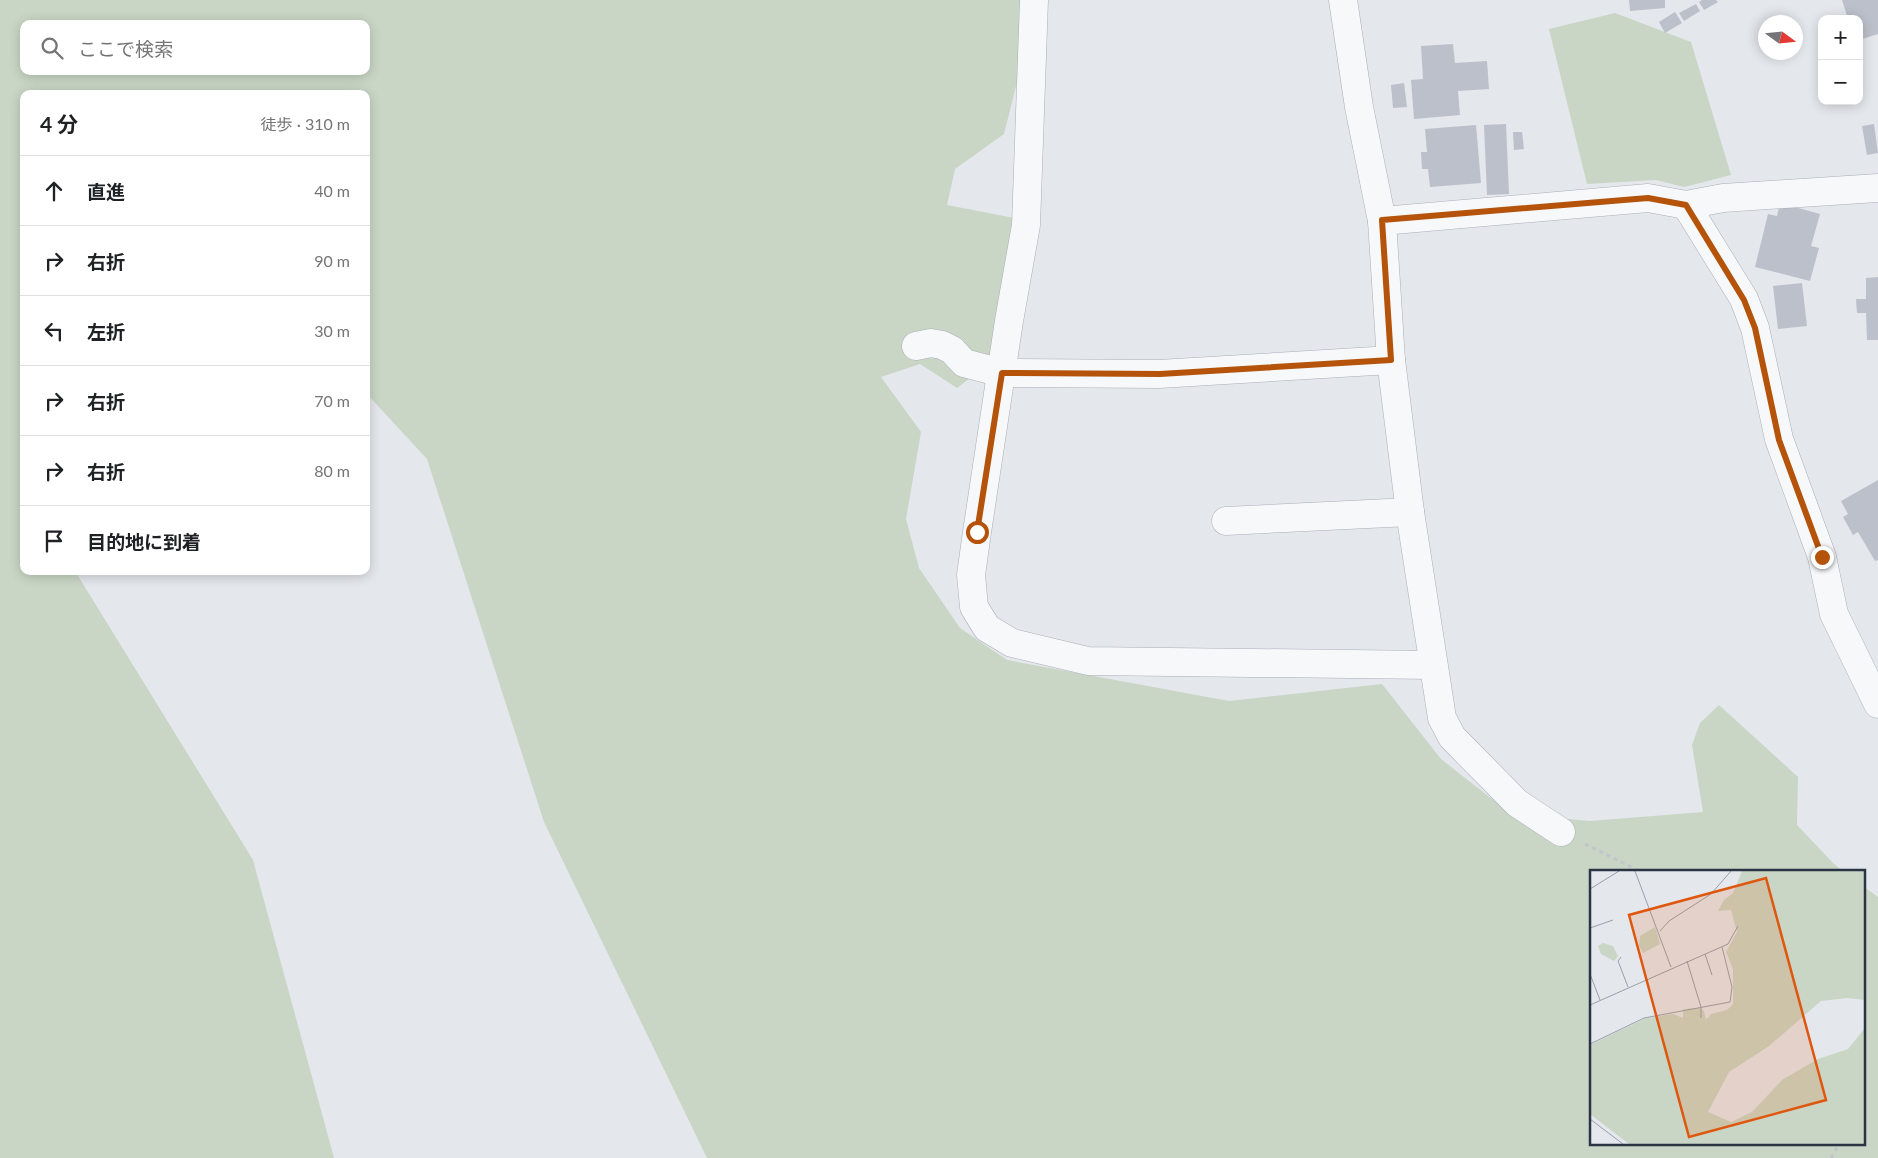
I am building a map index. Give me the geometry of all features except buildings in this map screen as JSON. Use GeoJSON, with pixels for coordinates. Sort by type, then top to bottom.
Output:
{"type":"FeatureCollection","features":[{"type":"Feature","properties":{"kind":"street"},"geometry":{"type":"LineString","coordinates":[[1034,0],[1034,62],[1026,225],[971,575],[974,607],[986,628],[1012,643],[1088,661],[1432,666]]}},
{"type":"Feature","properties":{"kind":"street"},"geometry":{"type":"LineString","coordinates":[[1342,0],[1359,107],[1382,220],[1391,360],[1410,512],[1432,666],[1442,718],[1452,737],[1517,803],[1560,832]]}},
{"type":"Feature","properties":{"kind":"street"},"geometry":{"type":"LineString","coordinates":[[1382,220],[1648,198],[1686,205],[1723,198],[1878,188]]}},
{"type":"Feature","properties":{"kind":"street"},"geometry":{"type":"LineString","coordinates":[[1686,205],[1744,300],[1755,328],[1779,440],[1822,557],[1834,614],[1878,704]]}},
{"type":"Feature","properties":{"kind":"street"},"geometry":{"type":"LineString","coordinates":[[916,346],[931,343],[942,345],[952,350],[964,364],[1002,373],[1160,374],[1391,360]]}},
{"type":"Feature","properties":{"kind":"street"},"geometry":{"type":"LineString","coordinates":[[1226,522],[1410,512]]}},
{"type":"Feature","properties":{"kind":"path"},"geometry":{"type":"LineString","coordinates":[[1560,832],[1637,870]]}},
{"type":"Feature","properties":{"kind":"path"},"geometry":{"type":"LineString","coordinates":[[1831,1158],[1838,1146]]}},
{"type":"Feature","properties":{"kind":"green space"},"geometry":{"type":"Polygon","coordinates":[[[0,0],[1022,0],[1019,74],[1004,134],[955,169],[947,205],[1019,219],[994,360],[957,388],[920,364],[881,377],[921,432],[906,519],[919,568],[960,628],[1007,660],[1229,701],[1382,684],[1441,759],[1511,814],[1590,821],[1703,812],[1692,745],[1700,723],[1719,705],[1798,777],[1797,825],[1842,870],[1590,870],[1590,1146],[1866,1146],[1866,888],[1878,897],[1878,1158],[707,1158],[544,822],[427,459],[370,397],[370,90],[20,90],[20,575],[77,575],[253,860],[334,1158],[0,1158],[0,0]]]}},
{"type":"Feature","properties":{"kind":"green space"},"geometry":{"type":"Polygon","coordinates":[[[1615,13],[1691,42],[1731,175],[1684,187],[1656,180],[1587,184],[1549,29],[1615,13]]]}},
{"type":"Feature","properties":{"kind":"route"},"geometry":{"type":"LineString","coordinates":[[977,532],[1002,373],[1160,374],[1391,360],[1382,220],[1648,198],[1686,205],[1744,300],[1755,328],[1779,440],[1822,557]]}}]}
